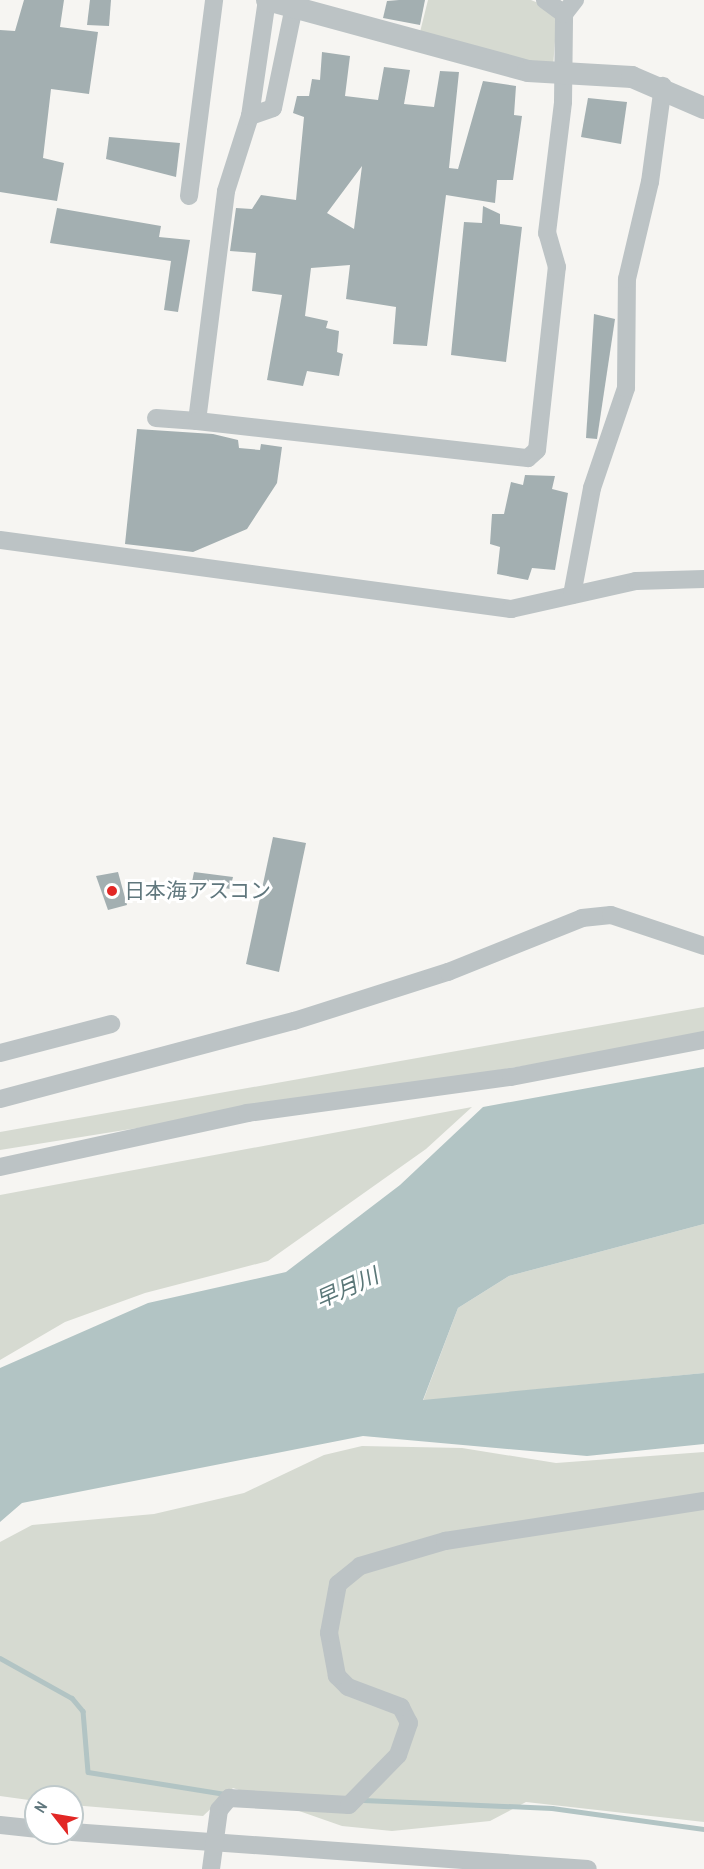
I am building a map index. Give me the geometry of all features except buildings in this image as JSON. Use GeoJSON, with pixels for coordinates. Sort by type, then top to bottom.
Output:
{"type":"FeatureCollection","features":[{"type":"Feature","properties":{"kind":"street"},"geometry":{"type":"LineString","coordinates":[[189,196],[214,0]]}},
{"type":"Feature","properties":{"kind":"street"},"geometry":{"type":"LineString","coordinates":[[197,421],[226,191],[250,116],[267,0],[560,77],[632,77],[663,86],[704,108]]}},
{"type":"Feature","properties":{"kind":"street"},"geometry":{"type":"LineString","coordinates":[[156,418],[528,458],[537,450],[557,267],[547,233],[563,102],[560,77],[570,7],[545,0]]}},
{"type":"Feature","properties":{"kind":"street"},"geometry":{"type":"LineString","coordinates":[[250,116],[273,108],[294,8]]}},
{"type":"Feature","properties":{"kind":"street"},"geometry":{"type":"LineString","coordinates":[[572,595],[592,488],[626,388],[627,279],[650,182],[663,86]]}},
{"type":"Feature","properties":{"kind":"street"},"geometry":{"type":"LineString","coordinates":[[0,540],[461,606],[511,609],[636,581],[704,579]]}},
{"type":"Feature","properties":{"kind":"street"},"geometry":{"type":"LineString","coordinates":[[0,1098],[294,1021],[448,972],[582,918],[611,915],[704,946]]}},
{"type":"Feature","properties":{"kind":"street"},"geometry":{"type":"LineString","coordinates":[[0,1053],[111,1024]]}},
{"type":"Feature","properties":{"kind":"street"},"geometry":{"type":"LineString","coordinates":[[0,1167],[247,1113],[511,1077],[704,1040]]}},
{"type":"Feature","properties":{"kind":"street"},"geometry":{"type":"LineString","coordinates":[[211,1869],[219,1810],[229,1798],[349,1805],[398,1755],[409,1723],[401,1707],[348,1687],[338,1676],[328,1633],[338,1584],[360,1566],[445,1541],[704,1501]]}},
{"type":"Feature","properties":{"kind":"street"},"geometry":{"type":"LineString","coordinates":[[0,1825],[24,1827]]}},
{"type":"Feature","properties":{"kind":"street"},"geometry":{"type":"LineString","coordinates":[[84,1833],[214,1846],[465,1857],[588,1869]]}},
{"type":"Feature","properties":{"kind":"shaded area"},"geometry":{"type":"Polygon","coordinates":[[[428,0],[531,0],[548,7],[557,15],[553,67],[420,32],[428,0]]]}},
{"type":"Feature","properties":{"kind":"shaded area"},"geometry":{"type":"Polygon","coordinates":[[[704,1007],[704,1037],[0,1150],[0,1132],[704,1007]]]}},
{"type":"Feature","properties":{"kind":"shaded area"},"geometry":{"type":"Polygon","coordinates":[[[472,1107],[426,1149],[268,1261],[145,1293],[65,1322],[0,1360],[0,1195],[472,1107]]]}},
{"type":"Feature","properties":{"kind":"shaded area"},"geometry":{"type":"Polygon","coordinates":[[[704,1224],[704,1373],[423,1401],[458,1308],[509,1276],[704,1224]]]}},
{"type":"Feature","properties":{"kind":"shaded area"},"geometry":{"type":"Polygon","coordinates":[[[362,1446],[462,1448],[556,1463],[704,1452],[704,1822],[526,1802],[490,1821],[392,1831],[342,1826],[233,1788],[203,1816],[84,1806],[84,1785],[24,1785],[24,1799],[0,1796],[0,1542],[32,1525],[154,1514],[244,1493],[324,1455],[362,1446]]]}},
{"type":"Feature","properties":{"kind":"water","name":"早月川"},"geometry":{"type":"Polygon","coordinates":[[[704,1067],[704,1224],[509,1276],[458,1308],[423,1400],[704,1373],[704,1444],[587,1456],[363,1436],[22,1503],[0,1522],[0,1368],[148,1303],[286,1272],[400,1185],[483,1107],[704,1067]]]}},
{"type":"Feature","properties":{"kind":"waterway"},"geometry":{"type":"LineString","coordinates":[[0,1658],[72,1698],[83,1711],[88,1772],[226,1794]]}},
{"type":"Feature","properties":{"kind":"waterway"},"geometry":{"type":"LineString","coordinates":[[363,1800],[552,1808],[704,1829]]}},
{"type":"Feature","properties":{"kind":"place","name":"日本海アスコン"},"geometry":{"type":"Point","coordinates":[112,891]}}]}
